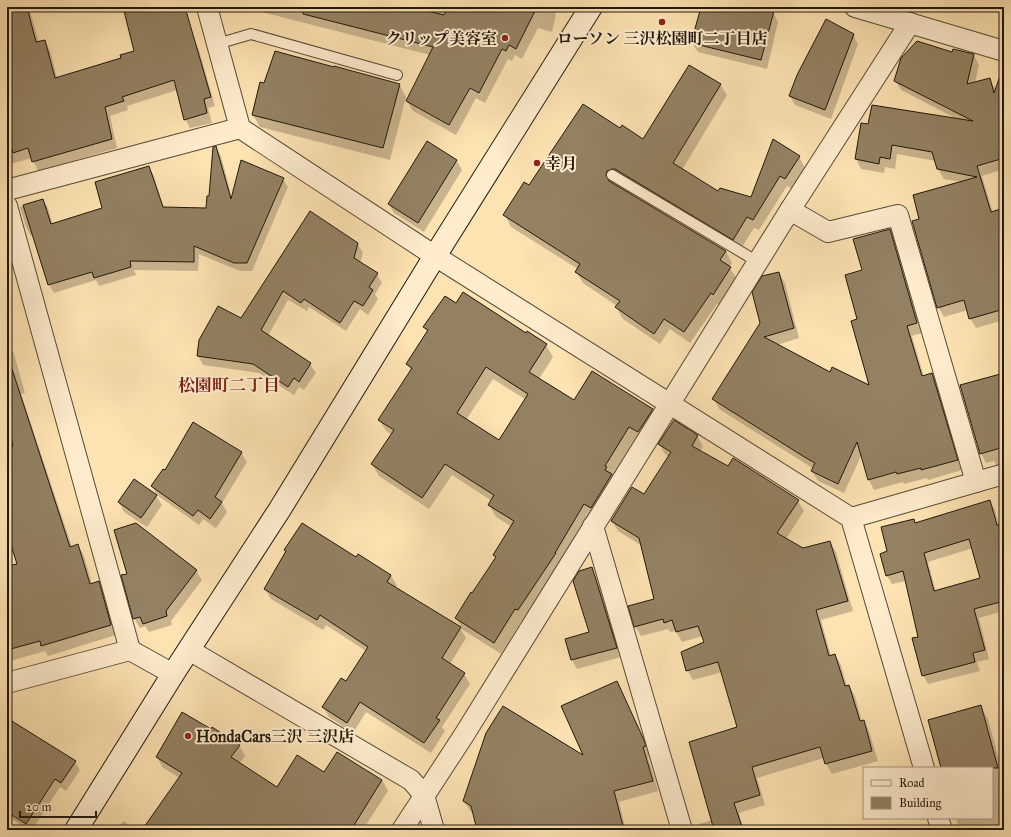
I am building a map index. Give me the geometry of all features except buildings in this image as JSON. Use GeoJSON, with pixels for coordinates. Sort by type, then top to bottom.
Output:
{"type":"FeatureCollection","features":[{"type":"Feature","properties":{"kind":"street"},"geometry":{"type":"LineString","coordinates":[[208,7],[240,128],[435,256],[851,518],[924,767]]}},
{"type":"Feature","properties":{"kind":"street"},"geometry":{"type":"LineString","coordinates":[[76,830],[173,674],[280,509],[435,256],[591,7]]}},
{"type":"Feature","properties":{"kind":"street"},"geometry":{"type":"LineString","coordinates":[[855,7],[910,23],[1003,55]]}},
{"type":"Feature","properties":{"kind":"street"},"geometry":{"type":"LineString","coordinates":[[402,830],[464,735],[790,210],[910,23]]}},
{"type":"Feature","properties":{"kind":"street"},"geometry":{"type":"LineString","coordinates":[[7,190],[240,128]]}},
{"type":"Feature","properties":{"kind":"street"},"geometry":{"type":"LineString","coordinates":[[7,206],[130,650]]}},
{"type":"Feature","properties":{"kind":"street"},"geometry":{"type":"LineString","coordinates":[[790,210],[828,232],[898,215],[976,482]]}},
{"type":"Feature","properties":{"kind":"street"},"geometry":{"type":"LineString","coordinates":[[851,518],[1004,474]]}},
{"type":"Feature","properties":{"kind":"street"},"geometry":{"type":"LineString","coordinates":[[593,526],[682,830]]}},
{"type":"Feature","properties":{"kind":"street"},"geometry":{"type":"LineString","coordinates":[[7,683],[130,650],[173,674]]}},
{"type":"Feature","properties":{"kind":"street"},"geometry":{"type":"LineString","coordinates":[[189,650],[411,780],[424,795],[434,830]]}},
{"type":"Feature","properties":{"kind":"street"},"geometry":{"type":"LineString","coordinates":[[938,819],[942,830]]}},
{"type":"Feature","properties":{"kind":"lane"},"geometry":{"type":"LineString","coordinates":[[217,44],[251,34],[397,75]]}},
{"type":"Feature","properties":{"kind":"lane"},"geometry":{"type":"LineString","coordinates":[[612,175],[758,262]]}},
{"type":"Feature","properties":{"kind":"place","name":"ローソン 三沢松園町二丁目店"},"geometry":{"type":"Point","coordinates":[662,22]}},
{"type":"Feature","properties":{"kind":"place","name":"クリップ美容室"},"geometry":{"type":"Point","coordinates":[505,38]}},
{"type":"Feature","properties":{"kind":"place","name":"幸月"},"geometry":{"type":"Point","coordinates":[537,163]}},
{"type":"Feature","properties":{"kind":"place","name":"HondaCars三沢 三沢店"},"geometry":{"type":"Point","coordinates":[188,736]}},
{"type":"Feature","properties":{"kind":"district","name":"松園町二丁目"},"geometry":{"type":"Point","coordinates":[229,385]}}]}
